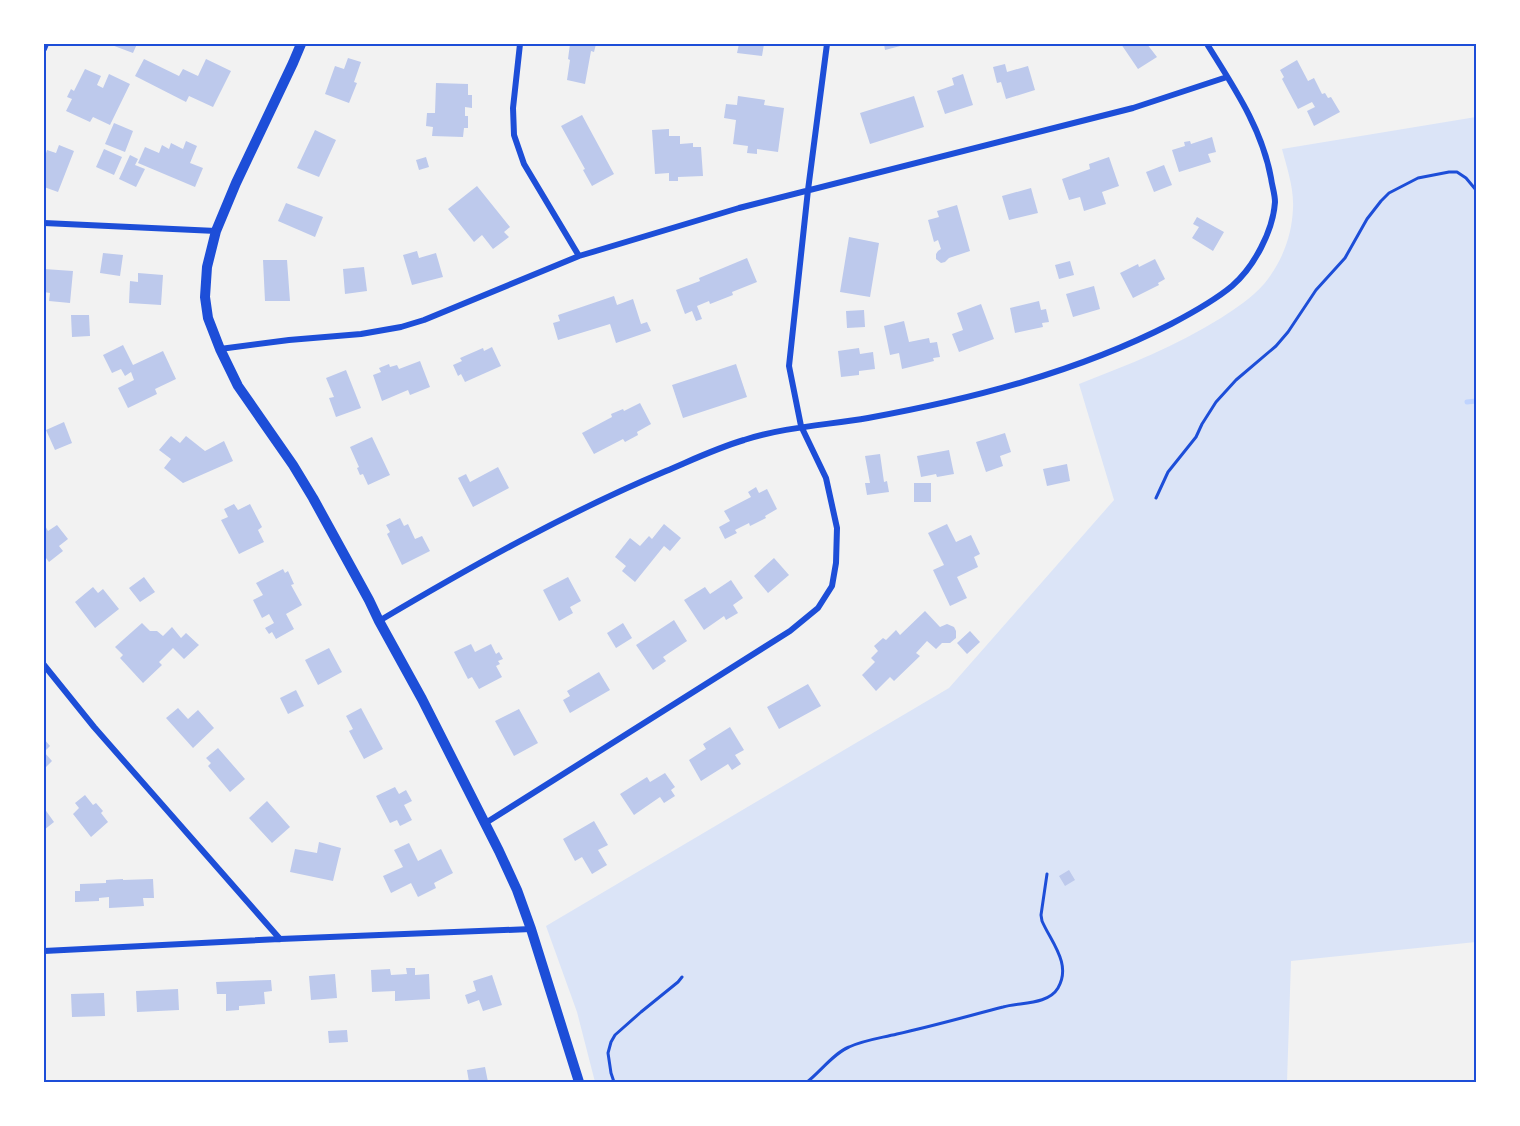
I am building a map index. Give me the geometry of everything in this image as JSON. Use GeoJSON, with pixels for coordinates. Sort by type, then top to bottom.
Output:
{"type":"FeatureCollection","features":[{"type":"Feature","properties":{"kind":"main road"},"geometry":{"type":"LineString","coordinates":[[301,44],[216,231],[207,267],[205,297],[208,318],[238,386],[293,465],[369,600],[422,699],[517,890],[579,1083]]}},
{"type":"Feature","properties":{"kind":"street"},"geometry":{"type":"LineString","coordinates":[[44,49],[46,44]]}},
{"type":"Feature","properties":{"kind":"street"},"geometry":{"type":"LineString","coordinates":[[520,44],[513,108],[514,135],[524,164],[579,256]]}},
{"type":"Feature","properties":{"kind":"street"},"geometry":{"type":"LineString","coordinates":[[484,824],[790,631],[818,608],[832,586],[836,563],[837,528],[826,478],[801,426],[789,366],[827,44]]}},
{"type":"Feature","properties":{"kind":"street"},"geometry":{"type":"LineString","coordinates":[[379,621],[557,521],[630,486],[745,439],[801,426],[865,418],[971,397],[1073,366],[1144,338],[1194,312],[1233,285],[1252,262],[1264,242],[1271,223],[1275,200],[1269,166],[1256,129],[1207,44]]}},
{"type":"Feature","properties":{"kind":"street"},"geometry":{"type":"LineString","coordinates":[[220,349],[361,334],[401,327],[424,320],[579,256],[739,208],[1122,111],[1227,77]]}},
{"type":"Feature","properties":{"kind":"street"},"geometry":{"type":"LineString","coordinates":[[44,223],[216,231]]}},
{"type":"Feature","properties":{"kind":"street"},"geometry":{"type":"LineString","coordinates":[[44,665],[94,728],[280,939]]}},
{"type":"Feature","properties":{"kind":"street"},"geometry":{"type":"LineString","coordinates":[[44,951],[531,929]]}},
{"type":"Feature","properties":{"kind":"path"},"geometry":{"type":"LineString","coordinates":[[1156,498],[1168,472],[1196,437],[1208,413],[1220,397],[1276,346],[1288,332],[1316,290],[1345,258],[1367,219],[1389,193],[1418,178],[1449,172],[1457,172],[1466,178],[1476,190]]}},
{"type":"Feature","properties":{"kind":"path"},"geometry":{"type":"LineString","coordinates":[[807,1083],[848,1047],[872,1039],[1051,996],[1061,982],[1062,960],[1042,921],[1047,874]]}},
{"type":"Feature","properties":{"kind":"path"},"geometry":{"type":"LineString","coordinates":[[614,1083],[610,1073],[608,1053],[610,1042],[682,977]]}},
{"type":"Feature","properties":{"kind":"shaded area"},"geometry":{"type":"Polygon","coordinates":[[[1476,117],[1476,942],[1291,961],[1287,1082],[595,1082],[577,1012],[546,926],[949,688],[1114,500],[1079,384],[1169,346],[1221,318],[1254,294],[1276,267],[1288,239],[1293,208],[1291,186],[1282,149],[1476,117]]]}},
{"type":"Feature","properties":{"kind":"building"},"geometry":{"type":"Polygon","coordinates":[[[109,44],[137,44],[133,53],[109,44]]]}},
{"type":"Feature","properties":{"kind":"building"},"geometry":{"type":"Polygon","coordinates":[[[570,44],[596,44],[594,52],[591,51],[585,84],[567,80],[570,44]]]}},
{"type":"Feature","properties":{"kind":"building"},"geometry":{"type":"Polygon","coordinates":[[[739,44],[764,44],[762,56],[737,53],[739,44]]]}},
{"type":"Feature","properties":{"kind":"building"},"geometry":{"type":"Polygon","coordinates":[[[884,44],[908,44],[885,50],[884,44]]]}},
{"type":"Feature","properties":{"kind":"building"},"geometry":{"type":"Polygon","coordinates":[[[1121,44],[1147,44],[1157,57],[1138,69],[1121,44]]]}},
{"type":"Feature","properties":{"kind":"building"},"geometry":{"type":"Polygon","coordinates":[[[348,58],[361,62],[354,82],[357,83],[349,103],[325,94],[335,66],[344,69],[348,58]]]}},
{"type":"Feature","properties":{"kind":"building"},"geometry":{"type":"Polygon","coordinates":[[[144,59],[179,76],[183,69],[198,76],[206,59],[231,71],[213,107],[189,96],[186,102],[135,76],[144,59]]]}},
{"type":"Feature","properties":{"kind":"building"},"geometry":{"type":"Polygon","coordinates":[[[1297,60],[1308,81],[1314,78],[1322,94],[1325,93],[1328,98],[1331,97],[1340,112],[1314,126],[1307,111],[1315,107],[1312,102],[1298,109],[1282,79],[1284,77],[1280,70],[1297,60]]]}},
{"type":"Feature","properties":{"kind":"building"},"geometry":{"type":"Polygon","coordinates":[[[1005,64],[1007,72],[1028,66],[1035,90],[1006,99],[1001,82],[997,83],[993,67],[1005,64]]]}},
{"type":"Feature","properties":{"kind":"building"},"geometry":{"type":"Polygon","coordinates":[[[85,69],[101,76],[97,85],[103,88],[109,74],[130,84],[110,125],[93,117],[90,122],[66,111],[72,99],[67,97],[71,89],[74,91],[85,69]]]}},
{"type":"Feature","properties":{"kind":"building"},"geometry":{"type":"Polygon","coordinates":[[[963,74],[973,105],[945,114],[937,91],[954,85],[952,78],[963,74]]]}},
{"type":"Feature","properties":{"kind":"building"},"geometry":{"type":"Polygon","coordinates":[[[436,83],[468,84],[468,95],[472,95],[472,108],[465,107],[468,128],[464,128],[463,137],[432,136],[433,127],[426,126],[427,113],[435,113],[436,83]]]}},
{"type":"Feature","properties":{"kind":"building"},"geometry":{"type":"Polygon","coordinates":[[[738,96],[765,100],[764,105],[784,108],[778,152],[757,149],[757,154],[747,153],[748,146],[733,144],[736,120],[724,118],[726,104],[737,105],[738,96]]]}},
{"type":"Feature","properties":{"kind":"building"},"geometry":{"type":"Polygon","coordinates":[[[914,96],[924,127],[870,144],[860,113],[914,96]]]}},
{"type":"Feature","properties":{"kind":"building"},"geometry":{"type":"Polygon","coordinates":[[[582,115],[614,174],[592,186],[561,126],[582,115]]]}},
{"type":"Feature","properties":{"kind":"building"},"geometry":{"type":"Polygon","coordinates":[[[114,123],[133,131],[125,152],[105,144],[114,123]]]}},
{"type":"Feature","properties":{"kind":"building"},"geometry":{"type":"Polygon","coordinates":[[[669,129],[669,136],[680,136],[680,144],[693,143],[693,147],[701,147],[703,176],[678,177],[678,181],[669,181],[669,173],[655,174],[652,130],[669,129]]]}},
{"type":"Feature","properties":{"kind":"building"},"geometry":{"type":"Polygon","coordinates":[[[315,130],[336,140],[319,177],[297,168],[315,130]]]}},
{"type":"Feature","properties":{"kind":"building"},"geometry":{"type":"Polygon","coordinates":[[[1212,137],[1216,152],[1208,154],[1211,162],[1179,172],[1172,150],[1185,146],[1184,142],[1190,141],[1191,144],[1212,137]]]}},
{"type":"Feature","properties":{"kind":"building"},"geometry":{"type":"Polygon","coordinates":[[[186,141],[197,146],[190,163],[203,168],[195,187],[138,163],[145,147],[159,153],[162,145],[169,149],[171,143],[183,149],[186,141]]]}},
{"type":"Feature","properties":{"kind":"building"},"geometry":{"type":"Polygon","coordinates":[[[59,145],[74,151],[58,192],[44,187],[44,160],[47,150],[56,153],[59,145]]]}},
{"type":"Feature","properties":{"kind":"building"},"geometry":{"type":"Polygon","coordinates":[[[104,149],[122,157],[114,175],[96,167],[104,149]]]}},
{"type":"Feature","properties":{"kind":"building"},"geometry":{"type":"Polygon","coordinates":[[[130,155],[138,159],[135,165],[145,169],[136,187],[119,179],[130,155]]]}},
{"type":"Feature","properties":{"kind":"building"},"geometry":{"type":"Polygon","coordinates":[[[426,157],[429,167],[419,170],[416,160],[426,157]]]}},
{"type":"Feature","properties":{"kind":"building"},"geometry":{"type":"Polygon","coordinates":[[[1109,157],[1119,186],[1102,192],[1106,204],[1084,211],[1080,197],[1069,200],[1062,179],[1090,169],[1089,164],[1109,157]]]}},
{"type":"Feature","properties":{"kind":"building"},"geometry":{"type":"Polygon","coordinates":[[[1164,165],[1172,185],[1154,192],[1146,172],[1164,165]]]}},
{"type":"Feature","properties":{"kind":"building"},"geometry":{"type":"Polygon","coordinates":[[[477,186],[510,227],[504,232],[509,237],[493,249],[482,235],[474,242],[448,209],[477,186]]]}},
{"type":"Feature","properties":{"kind":"building"},"geometry":{"type":"Polygon","coordinates":[[[1031,188],[1038,213],[1009,220],[1002,196],[1031,188]]]}},
{"type":"Feature","properties":{"kind":"building"},"geometry":{"type":"Polygon","coordinates":[[[286,203],[323,217],[315,237],[278,221],[286,203]]]}},
{"type":"Feature","properties":{"kind":"building"},"geometry":{"type":"Polygon","coordinates":[[[957,205],[970,251],[941,263],[936,259],[936,254],[941,249],[938,240],[934,242],[928,220],[939,217],[937,211],[957,205]]]}},
{"type":"Feature","properties":{"kind":"building"},"geometry":{"type":"Polygon","coordinates":[[[1197,217],[1224,232],[1213,251],[1192,238],[1199,227],[1193,224],[1197,217]]]}},
{"type":"Feature","properties":{"kind":"building"},"geometry":{"type":"Polygon","coordinates":[[[849,237],[879,243],[870,297],[840,292],[849,237]]]}},
{"type":"Feature","properties":{"kind":"building"},"geometry":{"type":"Polygon","coordinates":[[[417,251],[419,258],[436,253],[443,277],[412,285],[403,255],[417,251]]]}},
{"type":"Feature","properties":{"kind":"building"},"geometry":{"type":"Polygon","coordinates":[[[103,253],[123,255],[120,276],[100,273],[103,253]]]}},
{"type":"Feature","properties":{"kind":"building"},"geometry":{"type":"Polygon","coordinates":[[[747,258],[757,282],[732,292],[733,295],[710,304],[709,301],[697,306],[702,319],[696,321],[692,311],[685,314],[676,290],[747,258]]]}},
{"type":"Feature","properties":{"kind":"building"},"geometry":{"type":"Polygon","coordinates":[[[1155,259],[1165,279],[1158,283],[1159,285],[1133,298],[1120,273],[1155,259]]]}},
{"type":"Feature","properties":{"kind":"building"},"geometry":{"type":"Polygon","coordinates":[[[263,260],[287,260],[290,301],[265,301],[263,260]]]}},
{"type":"Feature","properties":{"kind":"building"},"geometry":{"type":"Polygon","coordinates":[[[1070,261],[1074,275],[1059,279],[1055,265],[1070,261]]]}},
{"type":"Feature","properties":{"kind":"building"},"geometry":{"type":"Polygon","coordinates":[[[364,267],[367,291],[345,294],[343,269],[364,267]]]}},
{"type":"Feature","properties":{"kind":"building"},"geometry":{"type":"Polygon","coordinates":[[[44,269],[73,271],[70,303],[49,301],[50,293],[44,292],[44,269]]]}},
{"type":"Feature","properties":{"kind":"building"},"geometry":{"type":"Polygon","coordinates":[[[138,273],[163,275],[161,305],[129,303],[130,281],[138,282],[138,273]]]}},
{"type":"Feature","properties":{"kind":"building"},"geometry":{"type":"Polygon","coordinates":[[[1094,286],[1100,309],[1073,317],[1066,294],[1094,286]]]}},
{"type":"Feature","properties":{"kind":"building"},"geometry":{"type":"Polygon","coordinates":[[[614,296],[617,305],[633,299],[641,324],[647,322],[651,331],[616,343],[610,324],[558,340],[553,323],[560,321],[558,315],[614,296]]]}},
{"type":"Feature","properties":{"kind":"building"},"geometry":{"type":"Polygon","coordinates":[[[1039,301],[1041,310],[1046,309],[1049,322],[1042,323],[1043,327],[1015,333],[1010,308],[1039,301]]]}},
{"type":"Feature","properties":{"kind":"building"},"geometry":{"type":"Polygon","coordinates":[[[981,304],[994,339],[959,352],[952,334],[963,330],[957,313],[981,304]]]}},
{"type":"Feature","properties":{"kind":"building"},"geometry":{"type":"Polygon","coordinates":[[[864,310],[865,327],[847,328],[846,311],[864,310]]]}},
{"type":"Feature","properties":{"kind":"building"},"geometry":{"type":"Polygon","coordinates":[[[71,315],[89,315],[90,336],[72,337],[71,315]]]}},
{"type":"Feature","properties":{"kind":"building"},"geometry":{"type":"Polygon","coordinates":[[[904,321],[909,342],[929,338],[930,343],[937,342],[940,357],[933,358],[934,361],[902,369],[899,353],[890,355],[884,326],[904,321]]]}},
{"type":"Feature","properties":{"kind":"building"},"geometry":{"type":"Polygon","coordinates":[[[123,345],[133,365],[163,351],[176,379],[155,389],[157,394],[128,408],[118,388],[134,380],[131,372],[125,376],[121,369],[112,373],[103,355],[123,345]]]}},
{"type":"Feature","properties":{"kind":"building"},"geometry":{"type":"Polygon","coordinates":[[[492,347],[501,366],[465,382],[461,374],[458,376],[453,365],[462,361],[460,358],[483,348],[484,351],[492,347]]]}},
{"type":"Feature","properties":{"kind":"building"},"geometry":{"type":"Polygon","coordinates":[[[859,348],[860,354],[873,352],[875,369],[859,371],[859,375],[841,377],[838,351],[859,348]]]}},
{"type":"Feature","properties":{"kind":"building"},"geometry":{"type":"Polygon","coordinates":[[[420,361],[430,387],[410,395],[408,390],[382,401],[373,375],[381,372],[379,368],[389,364],[390,367],[397,365],[399,369],[420,361]]]}},
{"type":"Feature","properties":{"kind":"building"},"geometry":{"type":"Polygon","coordinates":[[[736,364],[747,397],[683,418],[672,385],[736,364]]]}},
{"type":"Feature","properties":{"kind":"building"},"geometry":{"type":"Polygon","coordinates":[[[346,370],[361,408],[336,417],[329,398],[334,397],[326,378],[346,370]]]}},
{"type":"Feature","properties":{"kind":"building"},"geometry":{"type":"Polygon","coordinates":[[[640,403],[651,424],[625,442],[623,439],[594,454],[582,433],[612,417],[611,414],[623,409],[624,411],[640,403]]]}},
{"type":"Feature","properties":{"kind":"building"},"geometry":{"type":"Polygon","coordinates":[[[64,422],[72,443],[55,450],[46,430],[64,422]]]}},
{"type":"Feature","properties":{"kind":"building"},"geometry":{"type":"Polygon","coordinates":[[[1005,433],[1011,452],[1000,456],[1003,466],[986,472],[976,442],[1005,433]]]}},
{"type":"Feature","properties":{"kind":"building"},"geometry":{"type":"Polygon","coordinates":[[[171,436],[180,443],[186,436],[205,451],[224,441],[233,461],[183,483],[164,468],[171,459],[159,450],[171,436]]]}},
{"type":"Feature","properties":{"kind":"building"},"geometry":{"type":"Polygon","coordinates":[[[372,437],[390,475],[368,485],[363,474],[360,475],[350,447],[372,437]]]}},
{"type":"Feature","properties":{"kind":"building"},"geometry":{"type":"Polygon","coordinates":[[[949,450],[954,474],[921,477],[917,456],[949,450]]]}},
{"type":"Feature","properties":{"kind":"building"},"geometry":{"type":"Polygon","coordinates":[[[880,454],[884,482],[887,481],[889,492],[867,495],[865,483],[870,483],[865,456],[880,454]]]}},
{"type":"Feature","properties":{"kind":"building"},"geometry":{"type":"Polygon","coordinates":[[[1067,464],[1070,481],[1047,486],[1043,469],[1067,464]]]}},
{"type":"Feature","properties":{"kind":"building"},"geometry":{"type":"Polygon","coordinates":[[[498,467],[509,488],[473,507],[458,478],[466,474],[470,482],[498,467]]]}},
{"type":"Feature","properties":{"kind":"building"},"geometry":{"type":"Polygon","coordinates":[[[914,483],[931,483],[931,502],[914,502],[914,483]]]}},
{"type":"Feature","properties":{"kind":"building"},"geometry":{"type":"Polygon","coordinates":[[[756,487],[759,493],[767,489],[777,509],[750,526],[749,523],[735,530],[737,533],[725,539],[719,527],[730,521],[724,511],[751,497],[748,492],[756,487]]]}},
{"type":"Feature","properties":{"kind":"building"},"geometry":{"type":"Polygon","coordinates":[[[234,504],[238,510],[250,504],[262,527],[258,530],[264,542],[239,554],[221,520],[228,517],[224,509],[234,504]]]}},
{"type":"Feature","properties":{"kind":"building"},"geometry":{"type":"Polygon","coordinates":[[[400,518],[404,526],[408,524],[415,539],[422,536],[430,551],[402,565],[387,534],[390,532],[386,525],[400,518]]]}},
{"type":"Feature","properties":{"kind":"building"},"geometry":{"type":"Polygon","coordinates":[[[44,524],[48,531],[57,525],[68,539],[59,546],[63,551],[49,562],[46,558],[44,559],[44,524]]]}},
{"type":"Feature","properties":{"kind":"building"},"geometry":{"type":"Polygon","coordinates":[[[664,524],[681,538],[670,551],[664,546],[635,582],[622,571],[626,566],[615,557],[630,538],[640,546],[649,536],[652,539],[664,524]]]}},
{"type":"Feature","properties":{"kind":"building"},"geometry":{"type":"Polygon","coordinates":[[[947,524],[956,542],[971,535],[980,554],[974,557],[978,567],[957,577],[967,598],[950,606],[933,570],[944,565],[928,533],[947,524]]]}},
{"type":"Feature","properties":{"kind":"building"},"geometry":{"type":"Polygon","coordinates":[[[774,558],[789,575],[768,593],[754,576],[774,558]]]}},
{"type":"Feature","properties":{"kind":"building"},"geometry":{"type":"Polygon","coordinates":[[[283,569],[285,573],[288,571],[294,584],[291,585],[302,605],[286,614],[294,629],[276,639],[272,632],[269,634],[265,628],[274,623],[269,614],[262,618],[253,600],[263,595],[256,583],[283,569]]]}},
{"type":"Feature","properties":{"kind":"building"},"geometry":{"type":"Polygon","coordinates":[[[144,577],[155,592],[140,602],[129,588],[144,577]]]}},
{"type":"Feature","properties":{"kind":"building"},"geometry":{"type":"Polygon","coordinates":[[[568,577],[581,601],[570,607],[573,613],[559,621],[543,590],[568,577]]]}},
{"type":"Feature","properties":{"kind":"building"},"geometry":{"type":"Polygon","coordinates":[[[731,580],[743,598],[733,605],[738,613],[726,620],[724,616],[704,630],[684,600],[705,587],[710,594],[731,580]]]}},
{"type":"Feature","properties":{"kind":"building"},"geometry":{"type":"Polygon","coordinates":[[[93,587],[98,593],[103,589],[119,609],[95,628],[75,602],[93,587]]]}},
{"type":"Feature","properties":{"kind":"building"},"geometry":{"type":"Polygon","coordinates":[[[925,611],[940,627],[947,624],[954,627],[956,638],[950,643],[942,643],[936,649],[927,641],[916,653],[920,656],[894,681],[890,677],[876,691],[862,675],[875,662],[871,658],[878,651],[874,646],[883,638],[886,640],[896,630],[900,635],[925,611]]]}},
{"type":"Feature","properties":{"kind":"building"},"geometry":{"type":"Polygon","coordinates":[[[674,620],[687,641],[663,657],[666,661],[653,670],[636,645],[674,620]]]}},
{"type":"Feature","properties":{"kind":"building"},"geometry":{"type":"Polygon","coordinates":[[[142,623],[150,631],[157,631],[163,636],[172,627],[181,638],[186,633],[199,645],[184,659],[173,648],[159,662],[162,665],[143,683],[120,658],[123,655],[115,647],[142,623]]]}},
{"type":"Feature","properties":{"kind":"building"},"geometry":{"type":"Polygon","coordinates":[[[623,623],[632,638],[616,648],[607,633],[623,623]]]}},
{"type":"Feature","properties":{"kind":"building"},"geometry":{"type":"Polygon","coordinates":[[[970,631],[980,642],[967,654],[957,643],[970,631]]]}},
{"type":"Feature","properties":{"kind":"building"},"geometry":{"type":"Polygon","coordinates":[[[471,644],[475,652],[491,644],[496,654],[499,652],[503,659],[498,661],[500,664],[496,666],[502,677],[479,689],[472,677],[468,679],[454,652],[471,644]]]}},
{"type":"Feature","properties":{"kind":"building"},"geometry":{"type":"Polygon","coordinates":[[[329,648],[342,672],[318,685],[305,660],[329,648]]]}},
{"type":"Feature","properties":{"kind":"building"},"geometry":{"type":"Polygon","coordinates":[[[599,672],[610,690],[570,713],[563,700],[570,696],[567,691],[599,672]]]}},
{"type":"Feature","properties":{"kind":"building"},"geometry":{"type":"Polygon","coordinates":[[[808,684],[821,706],[779,729],[767,707],[808,684]]]}},
{"type":"Feature","properties":{"kind":"building"},"geometry":{"type":"Polygon","coordinates":[[[296,690],[304,706],[288,714],[280,698],[296,690]]]}},
{"type":"Feature","properties":{"kind":"building"},"geometry":{"type":"Polygon","coordinates":[[[178,708],[188,719],[198,710],[214,728],[193,748],[166,718],[178,708]]]}},
{"type":"Feature","properties":{"kind":"building"},"geometry":{"type":"Polygon","coordinates":[[[361,708],[383,749],[364,759],[349,731],[353,729],[346,716],[361,708]]]}},
{"type":"Feature","properties":{"kind":"building"},"geometry":{"type":"Polygon","coordinates":[[[519,709],[538,743],[514,756],[495,721],[519,709]]]}},
{"type":"Feature","properties":{"kind":"building"},"geometry":{"type":"Polygon","coordinates":[[[730,727],[744,750],[735,755],[741,764],[732,770],[728,764],[701,781],[689,760],[706,749],[703,744],[730,727]]]}},
{"type":"Feature","properties":{"kind":"building"},"geometry":{"type":"Polygon","coordinates":[[[44,739],[50,746],[44,752],[44,739]]]}},
{"type":"Feature","properties":{"kind":"building"},"geometry":{"type":"Polygon","coordinates":[[[218,748],[245,779],[230,792],[208,766],[211,763],[206,758],[218,748]]]}},
{"type":"Feature","properties":{"kind":"building"},"geometry":{"type":"Polygon","coordinates":[[[44,752],[52,761],[44,769],[44,752]]]}},
{"type":"Feature","properties":{"kind":"building"},"geometry":{"type":"Polygon","coordinates":[[[665,773],[675,787],[671,790],[675,796],[664,803],[660,797],[634,815],[620,794],[647,777],[650,782],[665,773]]]}},
{"type":"Feature","properties":{"kind":"building"},"geometry":{"type":"Polygon","coordinates":[[[395,787],[399,794],[406,790],[412,801],[404,805],[412,820],[400,826],[397,820],[390,823],[376,796],[395,787]]]}},
{"type":"Feature","properties":{"kind":"building"},"geometry":{"type":"Polygon","coordinates":[[[85,795],[93,805],[96,803],[103,811],[101,813],[108,822],[91,837],[73,814],[79,808],[75,803],[85,795]]]}},
{"type":"Feature","properties":{"kind":"building"},"geometry":{"type":"Polygon","coordinates":[[[267,801],[290,827],[272,843],[249,818],[267,801]]]}},
{"type":"Feature","properties":{"kind":"building"},"geometry":{"type":"Polygon","coordinates":[[[44,808],[54,822],[44,830],[44,808]]]}},
{"type":"Feature","properties":{"kind":"building"},"geometry":{"type":"Polygon","coordinates":[[[594,821],[608,845],[598,850],[607,865],[592,874],[582,857],[575,861],[563,839],[594,821]]]}},
{"type":"Feature","properties":{"kind":"building"},"geometry":{"type":"Polygon","coordinates":[[[319,842],[341,848],[333,881],[290,872],[295,849],[317,853],[319,842]]]}},
{"type":"Feature","properties":{"kind":"building"},"geometry":{"type":"Polygon","coordinates":[[[409,843],[418,861],[441,849],[453,873],[434,883],[436,888],[418,897],[411,883],[391,893],[383,876],[403,867],[394,850],[409,843]]]}},
{"type":"Feature","properties":{"kind":"building"},"geometry":{"type":"Polygon","coordinates":[[[1069,870],[1075,880],[1065,886],[1059,876],[1069,870]]]}},
{"type":"Feature","properties":{"kind":"building"},"geometry":{"type":"Polygon","coordinates":[[[153,879],[154,898],[143,898],[144,906],[109,908],[109,897],[99,898],[99,901],[75,902],[75,891],[80,891],[80,884],[106,883],[106,880],[153,879]]]}},
{"type":"Feature","properties":{"kind":"building"},"geometry":{"type":"Polygon","coordinates":[[[406,968],[415,968],[415,975],[429,974],[430,999],[395,1001],[395,991],[372,992],[371,970],[390,969],[391,975],[407,974],[406,968]]]}},
{"type":"Feature","properties":{"kind":"building"},"geometry":{"type":"Polygon","coordinates":[[[335,974],[337,998],[311,1000],[309,976],[335,974]]]}},
{"type":"Feature","properties":{"kind":"building"},"geometry":{"type":"Polygon","coordinates":[[[492,975],[502,1005],[483,1011],[479,1000],[468,1004],[465,995],[476,991],[473,981],[492,975]]]}},
{"type":"Feature","properties":{"kind":"building"},"geometry":{"type":"Polygon","coordinates":[[[271,980],[272,991],[264,992],[265,1004],[239,1006],[239,1010],[226,1011],[226,994],[217,994],[216,982],[271,980]]]}},
{"type":"Feature","properties":{"kind":"building"},"geometry":{"type":"Polygon","coordinates":[[[178,989],[179,1010],[137,1012],[136,991],[178,989]]]}},
{"type":"Feature","properties":{"kind":"building"},"geometry":{"type":"Polygon","coordinates":[[[104,993],[105,1016],[72,1017],[71,994],[104,993]]]}},
{"type":"Feature","properties":{"kind":"building"},"geometry":{"type":"Polygon","coordinates":[[[347,1030],[348,1042],[329,1043],[328,1031],[347,1030]]]}},
{"type":"Feature","properties":{"kind":"building"},"geometry":{"type":"Polygon","coordinates":[[[485,1067],[488,1082],[469,1082],[467,1070],[485,1067]]]}},
{"type":"Feature","properties":{"kind":"waterway"},"geometry":{"type":"LineString","coordinates":[[1467,402],[1476,401]]}}]}
